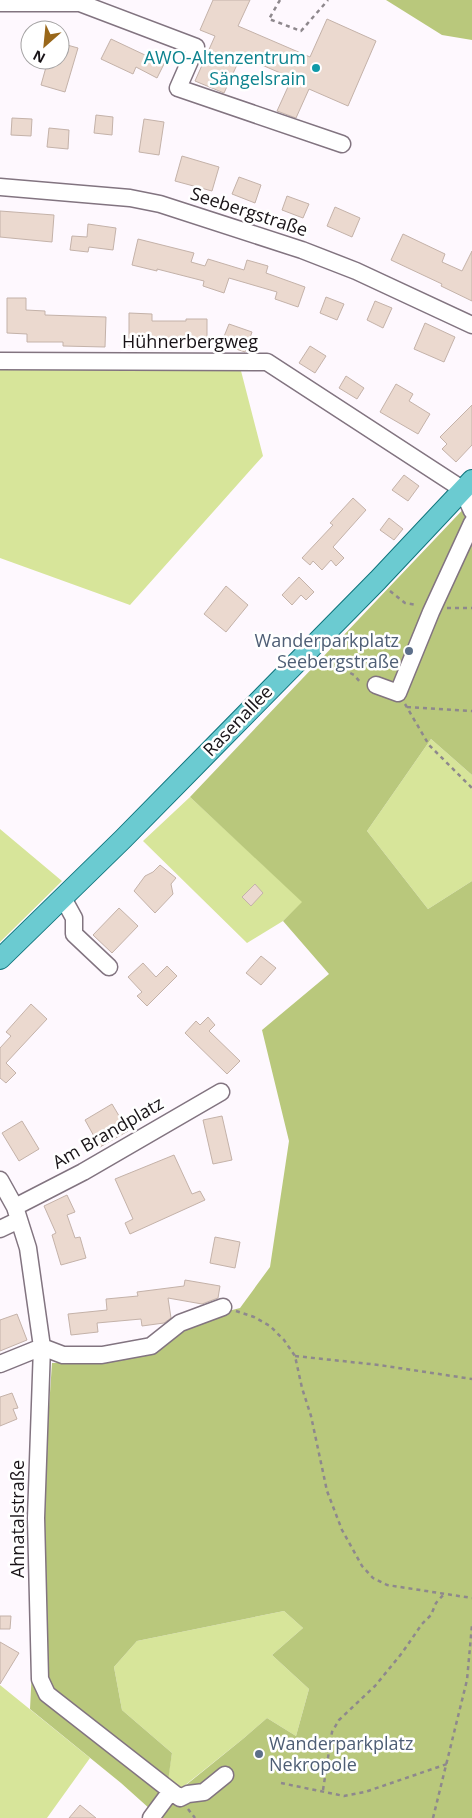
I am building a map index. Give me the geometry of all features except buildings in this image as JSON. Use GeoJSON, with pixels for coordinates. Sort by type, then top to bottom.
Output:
{"type":"FeatureCollection","features":[{"type":"Feature","properties":{"kind":"main road","name":"Rasenallee"},"geometry":{"type":"LineString","coordinates":[[0,960],[123,839],[378,580],[467,485]]}},
{"type":"Feature","properties":{"kind":"street"},"geometry":{"type":"LineString","coordinates":[[0,3],[80,3],[196,46],[178,88],[342,144]]}},
{"type":"Feature","properties":{"kind":"street","name":"Seebergstraße"},"geometry":{"type":"LineString","coordinates":[[0,187],[130,198],[160,204],[302,250],[356,271],[472,325]]}},
{"type":"Feature","properties":{"kind":"street","name":"Hühnerbergweg"},"geometry":{"type":"LineString","coordinates":[[0,361],[266,362],[467,485]]}},
{"type":"Feature","properties":{"kind":"street"},"geometry":{"type":"LineString","coordinates":[[467,485],[472,511]]}},
{"type":"Feature","properties":{"kind":"street"},"geometry":{"type":"LineString","coordinates":[[376,685],[398,694],[431,612],[472,523]]}},
{"type":"Feature","properties":{"kind":"street"},"geometry":{"type":"LineString","coordinates":[[63,898],[74,918],[74,934],[109,967]]}},
{"type":"Feature","properties":{"kind":"street","name":"Am Brandplatz"},"geometry":{"type":"LineString","coordinates":[[0,1229],[17,1214],[83,1172],[221,1092]]}},
{"type":"Feature","properties":{"kind":"street","name":"Ahnatalstraße"},"geometry":{"type":"LineString","coordinates":[[0,1180],[17,1214],[28,1248],[42,1347],[36,1518],[40,1679],[47,1694],[175,1794]]}},
{"type":"Feature","properties":{"kind":"street"},"geometry":{"type":"LineString","coordinates":[[0,1364],[42,1347],[63,1355],[102,1355],[151,1346],[180,1323],[223,1307]]}},
{"type":"Feature","properties":{"kind":"street"},"geometry":{"type":"LineString","coordinates":[[151,1818],[175,1794],[204,1792],[225,1775]]}},
{"type":"Feature","properties":{"kind":"path"},"geometry":{"type":"LineString","coordinates":[[280,0],[269,19],[301,31],[328,0]]}},
{"type":"Feature","properties":{"kind":"path"},"geometry":{"type":"LineString","coordinates":[[308,649],[331,664],[354,675],[366,689],[376,685]]}},
{"type":"Feature","properties":{"kind":"path"},"geometry":{"type":"LineString","coordinates":[[472,711],[408,707],[428,745],[472,788]]}},
{"type":"Feature","properties":{"kind":"path"},"geometry":{"type":"LineString","coordinates":[[223,1307],[254,1317],[270,1326],[284,1340],[295,1356],[302,1388],[312,1416],[327,1491],[342,1530],[362,1566],[373,1578],[387,1585],[472,1598]]}},
{"type":"Feature","properties":{"kind":"path"},"geometry":{"type":"LineString","coordinates":[[295,1356],[379,1365],[472,1379]]}},
{"type":"Feature","properties":{"kind":"path"},"geometry":{"type":"LineString","coordinates":[[323,1790],[332,1732],[339,1720],[374,1686],[397,1660],[422,1624],[431,1615],[436,1603],[444,1594]]}},
{"type":"Feature","properties":{"kind":"path"},"geometry":{"type":"LineString","coordinates":[[433,1818],[467,1680],[472,1625]]}},
{"type":"Feature","properties":{"kind":"path"},"geometry":{"type":"LineString","coordinates":[[280,1783],[323,1790],[344,1796],[365,1792],[447,1764]]}},
{"type":"Feature","properties":{"kind":"green space"},"geometry":{"type":"Polygon","coordinates":[[[386,0],[472,0],[472,40],[442,35],[386,0]]]}},
{"type":"Feature","properties":{"kind":"green space"},"geometry":{"type":"Polygon","coordinates":[[[240,367],[263,456],[130,605],[0,558],[0,368],[240,367]]]}},
{"type":"Feature","properties":{"kind":"green space"},"geometry":{"type":"Polygon","coordinates":[[[472,500],[472,775],[431,739],[367,831],[428,909],[472,881],[472,1818],[160,1818],[121,1783],[30,1709],[52,1363],[84,1362],[181,1331],[209,1316],[240,1308],[270,1267],[289,1141],[262,1030],[329,974],[283,921],[302,902],[190,797],[472,500]],[[284,1611],[137,1641],[114,1667],[122,1710],[172,1753],[165,1802],[267,1718],[296,1736],[309,1689],[272,1655],[303,1628],[284,1611]]]}},
{"type":"Feature","properties":{"kind":"green space"},"geometry":{"type":"Polygon","coordinates":[[[431,739],[472,775],[472,881],[428,909],[367,831],[431,739]]]}},
{"type":"Feature","properties":{"kind":"green space"},"geometry":{"type":"Polygon","coordinates":[[[190,797],[303,902],[283,921],[247,943],[143,841],[190,797]]]}},
{"type":"Feature","properties":{"kind":"green space"},"geometry":{"type":"Polygon","coordinates":[[[0,829],[62,881],[0,942],[0,829]]]}},
{"type":"Feature","properties":{"kind":"green space"},"geometry":{"type":"Polygon","coordinates":[[[284,1611],[303,1628],[272,1655],[309,1689],[296,1736],[267,1718],[164,1802],[172,1753],[122,1710],[114,1667],[137,1641],[284,1611]]]}},
{"type":"Feature","properties":{"kind":"green space"},"geometry":{"type":"Polygon","coordinates":[[[0,1685],[90,1758],[47,1818],[0,1818],[0,1685]]]}},
{"type":"Feature","properties":{"kind":"place","name":"AWO-Altenzentrum Sängelsrain"},"geometry":{"type":"Point","coordinates":[316,68]}},
{"type":"Feature","properties":{"kind":"place","name":"Wanderparkplatz Seebergstraße"},"geometry":{"type":"Point","coordinates":[409,651]}},
{"type":"Feature","properties":{"kind":"place","name":"Wanderparkplatz Nekropole"},"geometry":{"type":"Point","coordinates":[259,1754]}}]}
